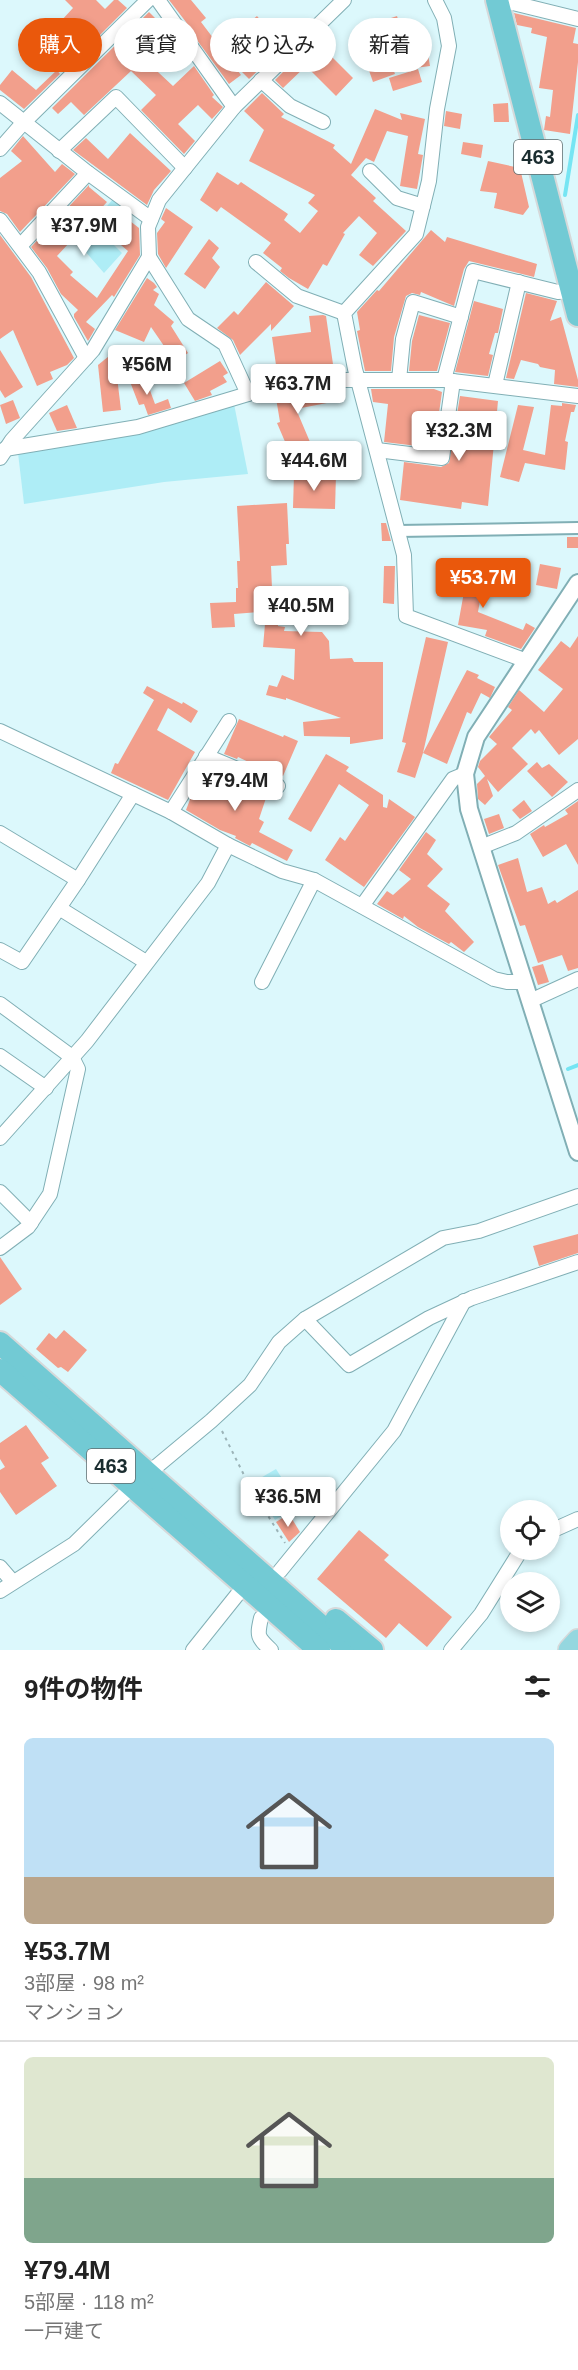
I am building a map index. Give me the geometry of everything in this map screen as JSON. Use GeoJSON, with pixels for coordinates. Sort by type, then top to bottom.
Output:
{"type":"FeatureCollection","features":[{"type":"Feature","properties":{"kind":"highway","name":"463"},"geometry":{"type":"LineString","coordinates":[[499,0],[578,315]]}},
{"type":"Feature","properties":{"kind":"highway","name":"463"},"geometry":{"type":"LineString","coordinates":[[0,1343],[140,1480],[220,1564],[226,1581],[237,1595],[273,1585]]}},
{"type":"Feature","properties":{"kind":"highway","name":"463"},"geometry":{"type":"LineString","coordinates":[[0,1371],[140,1480],[200,1520],[232,1538],[273,1585],[319,1650]]}},
{"type":"Feature","properties":{"kind":"highway","name":"463"},"geometry":{"type":"LineString","coordinates":[[220,1564],[273,1585],[372,1650]]}},
{"type":"Feature","properties":{"kind":"highway","name":"463"},"geometry":{"type":"LineString","coordinates":[[273,1585],[299,1650]]}},
{"type":"Feature","properties":{"kind":"highway","name":"463"},"geometry":{"type":"LineString","coordinates":[[273,1585],[348,1650]]}},
{"type":"Feature","properties":{"kind":"main road"},"geometry":{"type":"LineString","coordinates":[[569,1650],[578,1640]]}},
{"type":"Feature","properties":{"kind":"street"},"geometry":{"type":"LineString","coordinates":[[0,149],[23,123],[148,0]]}},
{"type":"Feature","properties":{"kind":"street"},"geometry":{"type":"LineString","coordinates":[[158,0],[234,106]]}},
{"type":"Feature","properties":{"kind":"street"},"geometry":{"type":"LineString","coordinates":[[248,394],[225,344],[188,319],[149,257],[148,227],[159,200],[234,106],[344,0]]}},
{"type":"Feature","properties":{"kind":"street"},"geometry":{"type":"LineString","coordinates":[[344,313],[416,234],[429,181],[437,110],[449,46],[444,18],[435,0]]}},
{"type":"Feature","properties":{"kind":"street"},"geometry":{"type":"LineString","coordinates":[[499,0],[537,4],[578,19]]}},
{"type":"Feature","properties":{"kind":"street"},"geometry":{"type":"LineString","coordinates":[[261,80],[291,106],[323,122]]}},
{"type":"Feature","properties":{"kind":"street"},"geometry":{"type":"LineString","coordinates":[[59,151],[116,97],[184,168]]}},
{"type":"Feature","properties":{"kind":"street"},"geometry":{"type":"LineString","coordinates":[[0,103],[59,151],[151,219]]}},
{"type":"Feature","properties":{"kind":"street"},"geometry":{"type":"LineString","coordinates":[[370,171],[397,198],[423,206]]}},
{"type":"Feature","properties":{"kind":"street"},"geometry":{"type":"LineString","coordinates":[[20,246],[88,173]]}},
{"type":"Feature","properties":{"kind":"street"},"geometry":{"type":"LineString","coordinates":[[0,220],[39,272],[86,358]]}},
{"type":"Feature","properties":{"kind":"street"},"geometry":{"type":"LineString","coordinates":[[3,453],[93,350],[149,257]]}},
{"type":"Feature","properties":{"kind":"street"},"geometry":{"type":"LineString","coordinates":[[256,261],[297,296],[344,313]]}},
{"type":"Feature","properties":{"kind":"street"},"geometry":{"type":"LineString","coordinates":[[377,450],[442,458],[448,380],[473,271],[558,292],[572,291]]}},
{"type":"Feature","properties":{"kind":"street"},"geometry":{"type":"LineString","coordinates":[[495,385],[519,282]]}},
{"type":"Feature","properties":{"kind":"street"},"geometry":{"type":"LineString","coordinates":[[399,380],[403,339],[413,302],[461,317]]}},
{"type":"Feature","properties":{"kind":"street"},"geometry":{"type":"LineString","coordinates":[[344,313],[358,381],[404,555],[406,616],[527,661]]}},
{"type":"Feature","properties":{"kind":"street"},"geometry":{"type":"LineString","coordinates":[[3,453],[138,427],[248,394],[283,380],[448,380],[578,396]]}},
{"type":"Feature","properties":{"kind":"street"},"geometry":{"type":"LineString","coordinates":[[398,531],[578,528]]}},
{"type":"Feature","properties":{"kind":"street"},"geometry":{"type":"LineString","coordinates":[[578,583],[476,737],[465,774],[469,809],[578,1152]]}},
{"type":"Feature","properties":{"kind":"street"},"geometry":{"type":"LineString","coordinates":[[171,812],[229,721]]}},
{"type":"Feature","properties":{"kind":"street"},"geometry":{"type":"LineString","coordinates":[[0,731],[171,812],[228,845],[282,871],[314,880],[494,979],[524,982]]}},
{"type":"Feature","properties":{"kind":"street"},"geometry":{"type":"LineString","coordinates":[[206,756],[278,786]]}},
{"type":"Feature","properties":{"kind":"street"},"geometry":{"type":"LineString","coordinates":[[362,906],[453,779],[465,774]]}},
{"type":"Feature","properties":{"kind":"street"},"geometry":{"type":"LineString","coordinates":[[481,847],[516,833],[578,790]]}},
{"type":"Feature","properties":{"kind":"street"},"geometry":{"type":"LineString","coordinates":[[0,950],[22,962],[133,794]]}},
{"type":"Feature","properties":{"kind":"street"},"geometry":{"type":"LineString","coordinates":[[0,833],[78,880]]}},
{"type":"Feature","properties":{"kind":"street"},"geometry":{"type":"LineString","coordinates":[[0,1138],[72,1057],[208,883],[228,845]]}},
{"type":"Feature","properties":{"kind":"street"},"geometry":{"type":"LineString","coordinates":[[262,982],[314,880]]}},
{"type":"Feature","properties":{"kind":"street"},"geometry":{"type":"LineString","coordinates":[[59,908],[146,962]]}},
{"type":"Feature","properties":{"kind":"street"},"geometry":{"type":"LineString","coordinates":[[530,1001],[578,980]]}},
{"type":"Feature","properties":{"kind":"street"},"geometry":{"type":"LineString","coordinates":[[0,1248],[31,1223],[50,1194],[78,1069],[72,1057],[1,1006]]}},
{"type":"Feature","properties":{"kind":"street"},"geometry":{"type":"LineString","coordinates":[[0,1056],[46,1088]]}},
{"type":"Feature","properties":{"kind":"street"},"geometry":{"type":"LineString","coordinates":[[0,1192],[31,1223]]}},
{"type":"Feature","properties":{"kind":"street"},"geometry":{"type":"LineString","coordinates":[[0,1591],[74,1544],[140,1480],[215,1418],[249,1385],[279,1342],[305,1318],[442,1238],[479,1231],[578,1196]]}},
{"type":"Feature","properties":{"kind":"street"},"geometry":{"type":"LineString","coordinates":[[305,1318],[349,1365],[429,1318],[464,1301],[578,1262]]}},
{"type":"Feature","properties":{"kind":"street"},"geometry":{"type":"LineString","coordinates":[[271,1650],[260,1640],[258,1633],[273,1585],[394,1431],[464,1301]]}},
{"type":"Feature","properties":{"kind":"street"},"geometry":{"type":"LineString","coordinates":[[560,1527],[578,1519]]}},
{"type":"Feature","properties":{"kind":"street"},"geometry":{"type":"LineString","coordinates":[[451,1650],[481,1614],[515,1560]]}},
{"type":"Feature","properties":{"kind":"street"},"geometry":{"type":"LineString","coordinates":[[0,1567],[13,1582]]}},
{"type":"Feature","properties":{"kind":"street"},"geometry":{"type":"LineString","coordinates":[[194,1650],[237,1595]]}},
{"type":"Feature","properties":{"kind":"path"},"geometry":{"type":"LineString","coordinates":[[215,1418],[250,1487],[273,1585]]}},
{"type":"Feature","properties":{"kind":"shaded area"},"geometry":{"type":"Polygon","coordinates":[[[113,199],[131,212],[108,239],[122,253],[104,273],[77,242],[113,199]]]}},
{"type":"Feature","properties":{"kind":"shaded area"},"geometry":{"type":"Polygon","coordinates":[[[234,404],[248,474],[164,482],[24,504],[18,453],[234,404]]]}},
{"type":"Feature","properties":{"kind":"shaded area"},"geometry":{"type":"Polygon","coordinates":[[[276,1469],[299,1505],[275,1520],[252,1483],[276,1469]]]}},
{"type":"Feature","properties":{"kind":"building"},"geometry":{"type":"Polygon","coordinates":[[[65,0],[96,0],[105,9],[114,0],[118,0],[127,8],[117,18],[114,18],[114,21],[102,33],[102,18],[64,18],[73,8],[65,0]]]}},
{"type":"Feature","properties":{"kind":"building"},"geometry":{"type":"Polygon","coordinates":[[[169,0],[191,0],[206,18],[201,22],[210,34],[210,58],[198,41],[198,18],[183,18],[169,0]]]}},
{"type":"Feature","properties":{"kind":"building"},"geometry":{"type":"Polygon","coordinates":[[[149,12],[155,18],[143,18],[149,12]]]}},
{"type":"Feature","properties":{"kind":"building"},"geometry":{"type":"Polygon","coordinates":[[[514,13],[576,28],[573,43],[578,44],[578,62],[570,134],[544,130],[546,116],[550,117],[553,90],[539,88],[547,37],[531,33],[532,28],[517,25],[514,13]]]}},
{"type":"Feature","properties":{"kind":"building"},"geometry":{"type":"Polygon","coordinates":[[[114,47],[114,72],[130,72],[84,115],[71,102],[58,114],[52,108],[88,72],[102,72],[102,59],[114,47]]]}},
{"type":"Feature","properties":{"kind":"building"},"geometry":{"type":"Polygon","coordinates":[[[336,61],[353,78],[336,96],[312,72],[336,72],[336,61]]]}},
{"type":"Feature","properties":{"kind":"building"},"geometry":{"type":"Polygon","coordinates":[[[12,70],[36,90],[55,72],[60,74],[24,109],[0,90],[0,85],[12,70]]]}},
{"type":"Feature","properties":{"kind":"building"},"geometry":{"type":"Polygon","coordinates":[[[132,72],[158,72],[173,86],[188,72],[198,72],[214,95],[212,97],[223,107],[212,119],[198,105],[178,124],[195,141],[184,154],[141,110],[156,95],[132,72]]]}},
{"type":"Feature","properties":{"kind":"building"},"geometry":{"type":"Polygon","coordinates":[[[220,72],[239,72],[241,75],[229,84],[220,72]]]}},
{"type":"Feature","properties":{"kind":"building"},"geometry":{"type":"Polygon","coordinates":[[[242,72],[256,72],[249,79],[242,72]]]}},
{"type":"Feature","properties":{"kind":"building"},"geometry":{"type":"Polygon","coordinates":[[[283,72],[300,72],[283,88],[275,80],[283,72]]]}},
{"type":"Feature","properties":{"kind":"building"},"geometry":{"type":"Polygon","coordinates":[[[370,72],[394,72],[395,74],[373,82],[370,72]]]}},
{"type":"Feature","properties":{"kind":"building"},"geometry":{"type":"Polygon","coordinates":[[[408,72],[419,72],[422,82],[393,91],[389,78],[408,72]]]}},
{"type":"Feature","properties":{"kind":"building"},"geometry":{"type":"Polygon","coordinates":[[[262,93],[284,114],[281,117],[335,145],[333,148],[351,164],[375,109],[402,120],[400,113],[425,119],[418,154],[423,155],[417,189],[400,186],[408,136],[387,131],[374,162],[366,158],[351,175],[376,198],[373,201],[406,231],[373,266],[359,255],[377,233],[359,216],[343,233],[345,234],[327,266],[323,264],[308,289],[280,271],[282,268],[263,253],[271,243],[221,207],[217,212],[200,200],[217,172],[238,185],[241,182],[288,214],[284,220],[300,233],[318,211],[308,203],[315,195],[249,161],[264,130],[244,111],[262,93]]]}},
{"type":"Feature","properties":{"kind":"building"},"geometry":{"type":"Polygon","coordinates":[[[508,103],[509,122],[494,122],[493,104],[508,103]]]}},
{"type":"Feature","properties":{"kind":"building"},"geometry":{"type":"Polygon","coordinates":[[[446,111],[462,114],[460,129],[444,126],[446,111]]]}},
{"type":"Feature","properties":{"kind":"building"},"geometry":{"type":"Polygon","coordinates":[[[130,133],[171,171],[154,190],[147,205],[73,150],[86,138],[108,159],[130,133]]]}},
{"type":"Feature","properties":{"kind":"building"},"geometry":{"type":"Polygon","coordinates":[[[23,136],[55,172],[62,164],[75,174],[20,232],[7,214],[0,211],[0,178],[22,161],[11,151],[23,136]]]}},
{"type":"Feature","properties":{"kind":"building"},"geometry":{"type":"Polygon","coordinates":[[[463,142],[483,145],[481,158],[461,154],[463,142]]]}},
{"type":"Feature","properties":{"kind":"building"},"geometry":{"type":"Polygon","coordinates":[[[488,161],[520,168],[529,207],[523,215],[494,208],[497,193],[480,191],[488,161]]]}},
{"type":"Feature","properties":{"kind":"building"},"geometry":{"type":"Polygon","coordinates":[[[89,185],[107,202],[57,256],[73,272],[70,275],[97,298],[128,251],[115,240],[130,221],[139,228],[140,255],[114,297],[112,295],[86,322],[95,329],[88,341],[74,317],[78,310],[61,294],[47,268],[31,247],[89,185]]]}},
{"type":"Feature","properties":{"kind":"building"},"geometry":{"type":"Polygon","coordinates":[[[166,208],[193,227],[166,268],[158,254],[157,233],[165,222],[161,219],[166,208]]]}},
{"type":"Feature","properties":{"kind":"building"},"geometry":{"type":"Polygon","coordinates":[[[431,230],[445,242],[447,237],[537,264],[534,277],[469,261],[464,269],[454,306],[421,292],[420,295],[412,293],[406,296],[394,337],[391,371],[365,371],[357,331],[360,330],[357,312],[377,290],[379,291],[431,230]]]}},
{"type":"Feature","properties":{"kind":"building"},"geometry":{"type":"Polygon","coordinates":[[[0,235],[31,277],[74,358],[67,365],[50,372],[53,379],[37,386],[13,330],[0,339],[0,235]]]}},
{"type":"Feature","properties":{"kind":"building"},"geometry":{"type":"Polygon","coordinates":[[[209,239],[219,248],[212,258],[220,267],[205,289],[184,274],[209,239]]]}},
{"type":"Feature","properties":{"kind":"building"},"geometry":{"type":"Polygon","coordinates":[[[147,278],[157,287],[153,290],[159,294],[154,305],[174,322],[171,326],[188,353],[175,362],[151,327],[144,342],[115,330],[147,278]]]}},
{"type":"Feature","properties":{"kind":"building"},"geometry":{"type":"Polygon","coordinates":[[[266,282],[294,306],[271,331],[271,324],[240,355],[233,340],[217,328],[234,311],[238,315],[266,282]]]}},
{"type":"Feature","properties":{"kind":"building"},"geometry":{"type":"Polygon","coordinates":[[[526,293],[557,301],[550,321],[561,317],[578,387],[554,384],[555,370],[521,360],[514,379],[506,378],[526,293]]]}},
{"type":"Feature","properties":{"kind":"building"},"geometry":{"type":"Polygon","coordinates":[[[474,301],[503,309],[498,333],[495,333],[489,354],[493,355],[488,376],[455,372],[474,301]]]}},
{"type":"Feature","properties":{"kind":"building"},"geometry":{"type":"Polygon","coordinates":[[[419,315],[450,323],[437,371],[409,371],[412,341],[419,315]]]}},
{"type":"Feature","properties":{"kind":"building"},"geometry":{"type":"Polygon","coordinates":[[[309,316],[326,316],[334,371],[314,371],[313,368],[277,372],[272,337],[311,332],[309,316]]]}},
{"type":"Feature","properties":{"kind":"building"},"geometry":{"type":"Polygon","coordinates":[[[0,350],[23,387],[5,398],[0,390],[0,350]]]}},
{"type":"Feature","properties":{"kind":"building"},"geometry":{"type":"Polygon","coordinates":[[[114,352],[121,410],[103,412],[98,365],[114,352]]]}},
{"type":"Feature","properties":{"kind":"building"},"geometry":{"type":"Polygon","coordinates":[[[220,361],[228,373],[223,376],[227,382],[210,391],[212,395],[195,401],[184,383],[220,361]]]}},
{"type":"Feature","properties":{"kind":"building"},"geometry":{"type":"Polygon","coordinates":[[[144,374],[155,404],[168,399],[171,408],[148,415],[144,404],[139,405],[129,379],[144,374]]]}},
{"type":"Feature","properties":{"kind":"building"},"geometry":{"type":"Polygon","coordinates":[[[316,389],[329,389],[332,402],[296,409],[310,442],[289,451],[277,423],[280,422],[276,398],[316,389]]]}},
{"type":"Feature","properties":{"kind":"building"},"geometry":{"type":"Polygon","coordinates":[[[371,389],[434,389],[442,392],[434,448],[384,442],[388,404],[373,402],[371,389]]]}},
{"type":"Feature","properties":{"kind":"building"},"geometry":{"type":"Polygon","coordinates":[[[460,396],[498,401],[488,506],[462,502],[461,509],[400,500],[404,462],[441,467],[449,463],[460,396]]]}},
{"type":"Feature","properties":{"kind":"building"},"geometry":{"type":"Polygon","coordinates":[[[13,400],[20,418],[6,424],[0,405],[13,400]]]}},
{"type":"Feature","properties":{"kind":"building"},"geometry":{"type":"Polygon","coordinates":[[[562,403],[576,405],[574,412],[571,412],[565,441],[568,442],[565,470],[525,463],[519,482],[500,477],[518,405],[534,407],[523,450],[545,455],[551,405],[562,406],[562,403]]]}},
{"type":"Feature","properties":{"kind":"building"},"geometry":{"type":"Polygon","coordinates":[[[67,405],[77,428],[57,431],[49,413],[67,405]]]}},
{"type":"Feature","properties":{"kind":"building"},"geometry":{"type":"Polygon","coordinates":[[[294,474],[336,475],[335,509],[293,508],[294,474]]]}},
{"type":"Feature","properties":{"kind":"building"},"geometry":{"type":"Polygon","coordinates":[[[287,503],[289,544],[286,544],[287,565],[271,566],[272,588],[276,588],[278,626],[285,627],[284,631],[322,632],[329,641],[330,659],[352,658],[354,662],[383,662],[383,739],[350,744],[350,737],[304,736],[303,722],[341,718],[286,698],[286,700],[266,695],[269,685],[277,687],[282,675],[294,680],[295,649],[263,647],[265,624],[261,624],[261,612],[234,614],[235,627],[212,628],[210,603],[236,602],[237,561],[240,561],[237,506],[287,503]]]}},
{"type":"Feature","properties":{"kind":"building"},"geometry":{"type":"Polygon","coordinates":[[[381,523],[386,523],[391,541],[382,541],[381,523]]]}},
{"type":"Feature","properties":{"kind":"building"},"geometry":{"type":"Polygon","coordinates":[[[567,537],[578,537],[578,548],[567,548],[567,537]]]}},
{"type":"Feature","properties":{"kind":"building"},"geometry":{"type":"Polygon","coordinates":[[[540,564],[561,568],[557,589],[536,585],[540,564]]]}},
{"type":"Feature","properties":{"kind":"building"},"geometry":{"type":"Polygon","coordinates":[[[469,565],[486,567],[478,612],[523,630],[526,623],[535,628],[521,649],[485,636],[487,630],[458,625],[464,592],[445,590],[447,572],[467,574],[469,565]]]}},
{"type":"Feature","properties":{"kind":"building"},"geometry":{"type":"Polygon","coordinates":[[[384,566],[395,566],[394,604],[383,603],[384,566]]]}},
{"type":"Feature","properties":{"kind":"building"},"geometry":{"type":"Polygon","coordinates":[[[578,636],[578,739],[559,755],[539,730],[535,734],[531,729],[512,748],[528,764],[498,792],[487,779],[493,796],[485,805],[478,799],[477,784],[485,776],[478,767],[480,761],[497,744],[489,737],[512,710],[508,707],[519,690],[544,712],[563,689],[538,670],[561,641],[570,648],[578,636]]]}},
{"type":"Feature","properties":{"kind":"building"},"geometry":{"type":"Polygon","coordinates":[[[426,637],[448,642],[423,753],[415,778],[397,772],[406,743],[402,742],[426,637]]]}},
{"type":"Feature","properties":{"kind":"building"},"geometry":{"type":"Polygon","coordinates":[[[467,670],[479,675],[477,678],[495,687],[490,698],[481,693],[471,714],[467,712],[447,764],[423,753],[467,670]]]}},
{"type":"Feature","properties":{"kind":"building"},"geometry":{"type":"Polygon","coordinates":[[[147,686],[198,711],[191,723],[168,708],[157,730],[195,752],[168,800],[111,773],[154,700],[143,693],[147,686]]]}},
{"type":"Feature","properties":{"kind":"building"},"geometry":{"type":"Polygon","coordinates":[[[239,719],[298,741],[283,776],[238,757],[237,759],[224,754],[239,719]]]}},
{"type":"Feature","properties":{"kind":"building"},"geometry":{"type":"Polygon","coordinates":[[[326,754],[349,767],[346,771],[383,795],[383,807],[387,808],[389,799],[415,817],[364,887],[325,860],[340,837],[345,841],[369,805],[339,784],[311,832],[288,819],[326,754]]]}},
{"type":"Feature","properties":{"kind":"building"},"geometry":{"type":"Polygon","coordinates":[[[537,762],[542,768],[549,764],[568,782],[552,797],[527,771],[537,762]]]}},
{"type":"Feature","properties":{"kind":"building"},"geometry":{"type":"Polygon","coordinates":[[[207,772],[253,790],[255,786],[268,792],[259,819],[264,822],[259,832],[293,850],[287,861],[252,843],[250,846],[235,838],[236,836],[220,830],[186,810],[191,797],[207,772]]]}},
{"type":"Feature","properties":{"kind":"building"},"geometry":{"type":"Polygon","coordinates":[[[524,800],[532,811],[520,819],[512,810],[524,800]]]}},
{"type":"Feature","properties":{"kind":"building"},"geometry":{"type":"Polygon","coordinates":[[[578,801],[578,865],[566,844],[543,857],[530,834],[568,814],[565,810],[578,801]]]}},
{"type":"Feature","properties":{"kind":"building"},"geometry":{"type":"Polygon","coordinates":[[[499,814],[504,828],[489,834],[484,819],[499,814]]]}},
{"type":"Feature","properties":{"kind":"building"},"geometry":{"type":"Polygon","coordinates":[[[426,832],[436,840],[427,854],[443,869],[427,886],[450,904],[445,911],[474,942],[464,952],[451,942],[449,944],[418,927],[404,916],[403,919],[377,904],[387,891],[393,895],[411,879],[399,870],[426,832]]]}},
{"type":"Feature","properties":{"kind":"building"},"geometry":{"type":"Polygon","coordinates":[[[518,858],[527,892],[542,887],[548,904],[555,900],[557,903],[578,890],[578,968],[568,971],[562,955],[538,963],[525,925],[520,926],[498,865],[518,858]]]}},
{"type":"Feature","properties":{"kind":"building"},"geometry":{"type":"Polygon","coordinates":[[[543,964],[549,982],[538,985],[532,967],[543,964]]]}},
{"type":"Feature","properties":{"kind":"building"},"geometry":{"type":"Polygon","coordinates":[[[578,1234],[578,1253],[539,1266],[533,1246],[578,1234]]]}},
{"type":"Feature","properties":{"kind":"building"},"geometry":{"type":"Polygon","coordinates":[[[0,1257],[22,1289],[0,1305],[0,1257]]]}},
{"type":"Feature","properties":{"kind":"building"},"geometry":{"type":"Polygon","coordinates":[[[64,1330],[87,1350],[68,1372],[61,1367],[58,1368],[36,1349],[49,1333],[56,1339],[64,1330]]]}},
{"type":"Feature","properties":{"kind":"building"},"geometry":{"type":"Polygon","coordinates":[[[26,1425],[49,1458],[41,1463],[57,1486],[16,1515],[0,1492],[0,1470],[5,1467],[0,1459],[0,1443],[26,1425]]]}},
{"type":"Feature","properties":{"kind":"building"},"geometry":{"type":"Polygon","coordinates":[[[289,1514],[300,1532],[289,1542],[276,1522],[289,1514]]]}},
{"type":"Feature","properties":{"kind":"building"},"geometry":{"type":"Polygon","coordinates":[[[359,1530],[389,1555],[384,1560],[452,1617],[427,1647],[399,1623],[386,1638],[317,1579],[359,1530]]]}},
{"type":"Feature","properties":{"kind":"waterway"},"geometry":{"type":"LineString","coordinates":[[565,195],[578,115]]}},
{"type":"Feature","properties":{"kind":"waterway"},"geometry":{"type":"LineString","coordinates":[[568,1069],[578,1065]]}}]}
